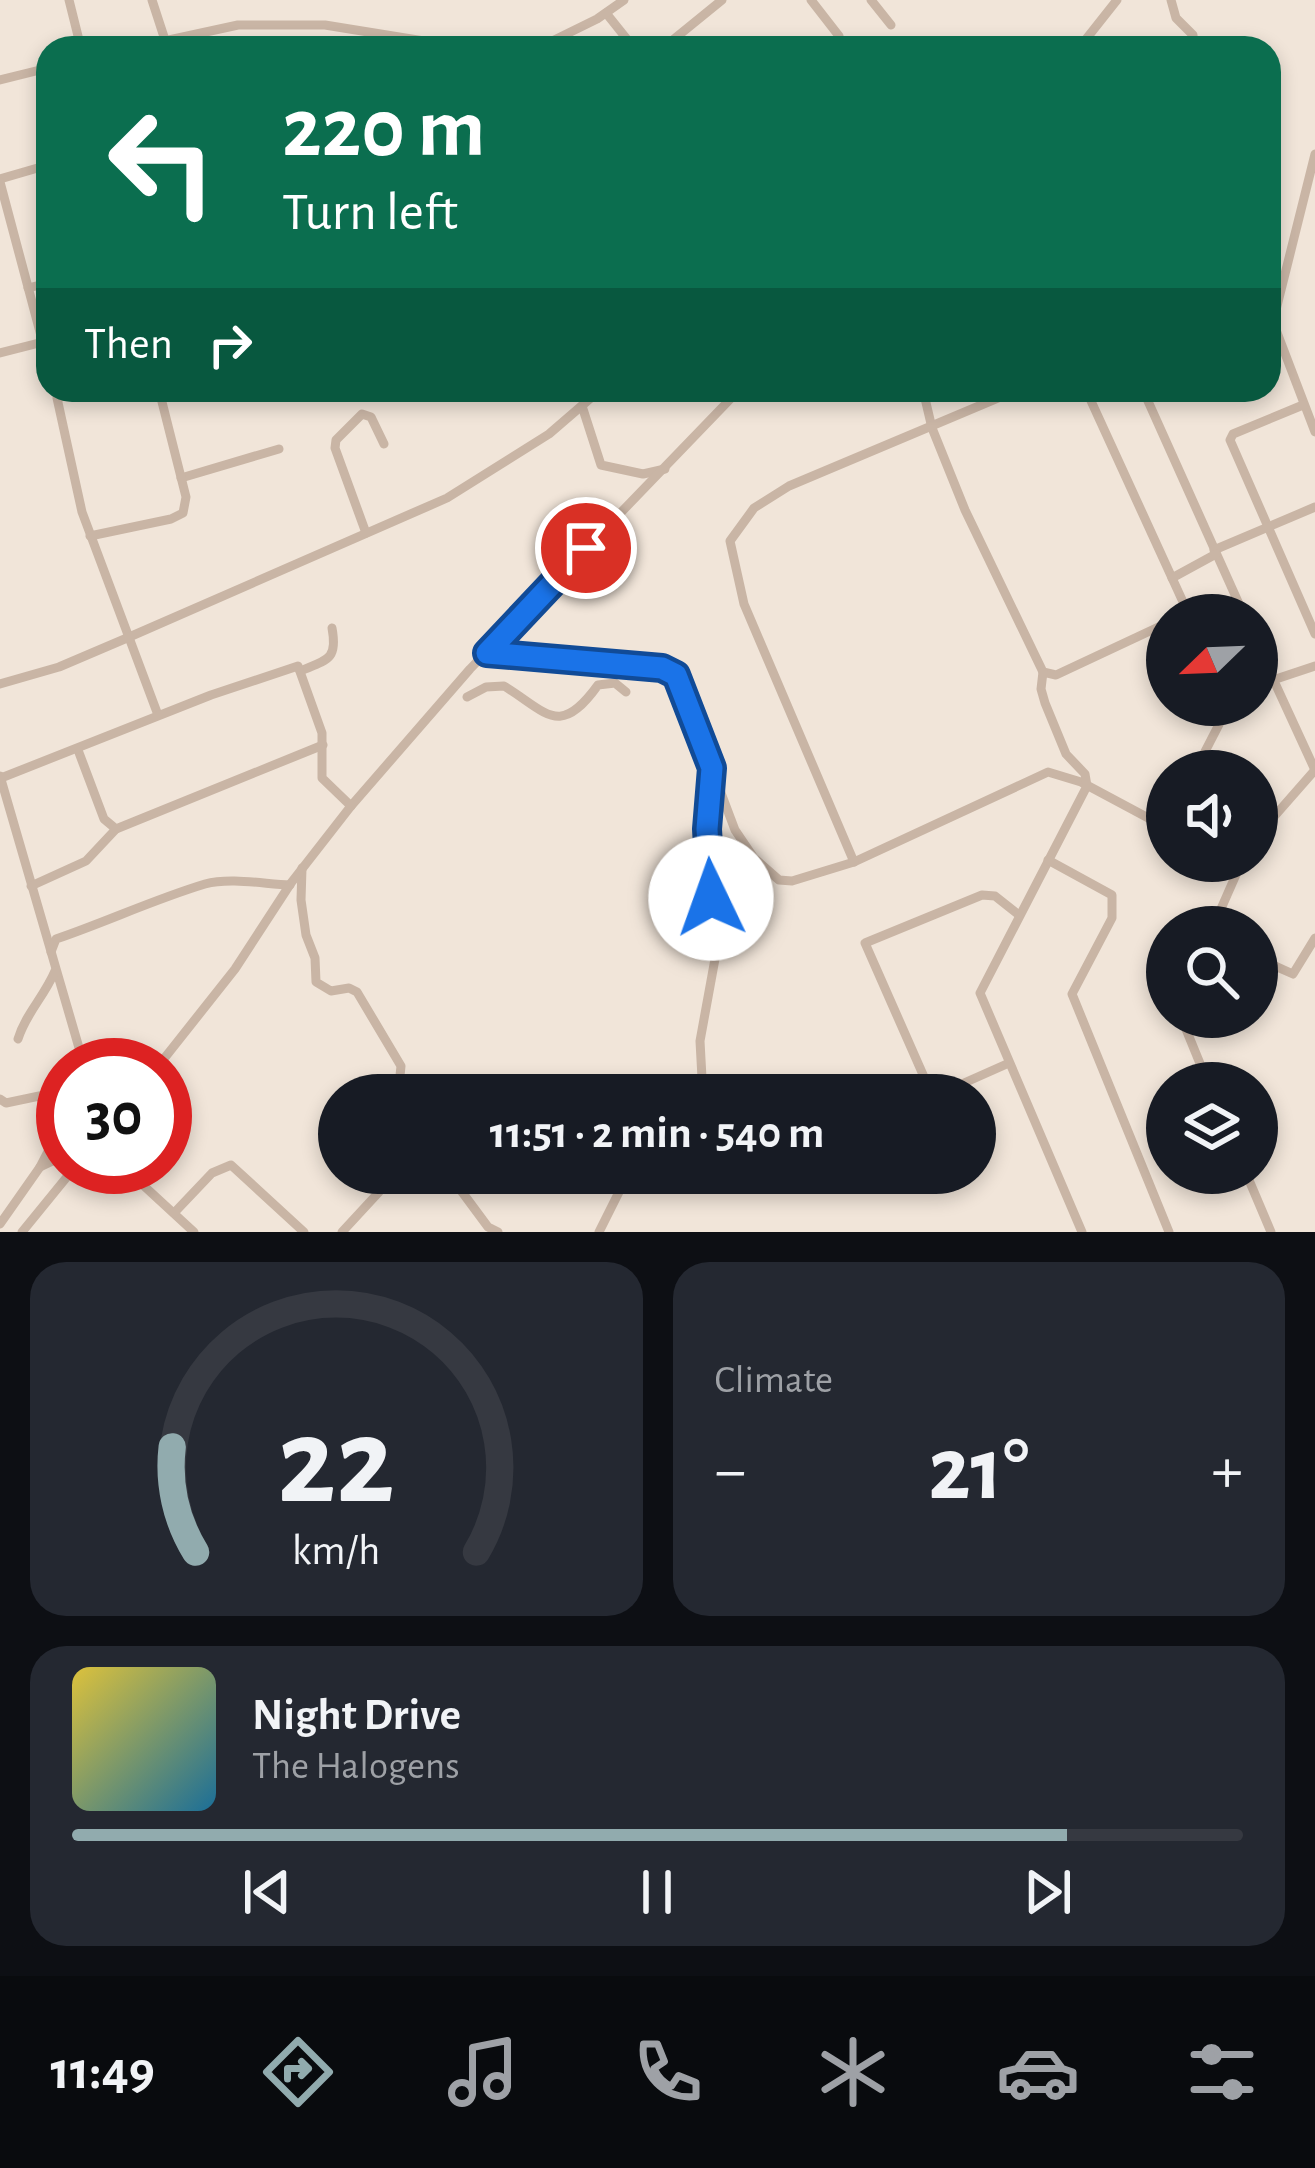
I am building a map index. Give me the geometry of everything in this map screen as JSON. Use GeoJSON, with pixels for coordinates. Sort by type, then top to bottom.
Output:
{"type":"FeatureCollection","features":[{"type":"Feature","properties":{"kind":"street"},"geometry":{"type":"LineString","coordinates":[[69,0],[78,36]]}},
{"type":"Feature","properties":{"kind":"street"},"geometry":{"type":"LineString","coordinates":[[152,0],[165,36]]}},
{"type":"Feature","properties":{"kind":"street"},"geometry":{"type":"LineString","coordinates":[[562,36],[624,0]]}},
{"type":"Feature","properties":{"kind":"street"},"geometry":{"type":"LineString","coordinates":[[678,36],[722,0]]}},
{"type":"Feature","properties":{"kind":"street"},"geometry":{"type":"LineString","coordinates":[[811,0],[839,36]]}},
{"type":"Feature","properties":{"kind":"street"},"geometry":{"type":"LineString","coordinates":[[871,0],[891,25]]}},
{"type":"Feature","properties":{"kind":"street"},"geometry":{"type":"LineString","coordinates":[[1089,36],[1118,0]]}},
{"type":"Feature","properties":{"kind":"street"},"geometry":{"type":"LineString","coordinates":[[1171,0],[1176,18],[1193,36]]}},
{"type":"Feature","properties":{"kind":"street"},"geometry":{"type":"LineString","coordinates":[[606,14],[624,36]]}},
{"type":"Feature","properties":{"kind":"street"},"geometry":{"type":"LineString","coordinates":[[185,36],[238,25],[325,25],[393,36]]}},
{"type":"Feature","properties":{"kind":"street"},"geometry":{"type":"LineString","coordinates":[[0,80],[36,71]]}},
{"type":"Feature","properties":{"kind":"street"},"geometry":{"type":"LineString","coordinates":[[1281,283],[1315,154]]}},
{"type":"Feature","properties":{"kind":"street"},"geometry":{"type":"LineString","coordinates":[[36,169],[0,180],[36,313]]}},
{"type":"Feature","properties":{"kind":"street"},"geometry":{"type":"LineString","coordinates":[[28,288],[36,286]]}},
{"type":"Feature","properties":{"kind":"street"},"geometry":{"type":"LineString","coordinates":[[0,353],[36,343]]}},
{"type":"Feature","properties":{"kind":"street"},"geometry":{"type":"LineString","coordinates":[[1281,347],[1315,432]]}},
{"type":"Feature","properties":{"kind":"street"},"geometry":{"type":"LineString","coordinates":[[58,402],[90,536],[158,715]]}},
{"type":"Feature","properties":{"kind":"street"},"geometry":{"type":"LineString","coordinates":[[90,536],[183,513],[186,497],[162,402]]}},
{"type":"Feature","properties":{"kind":"street"},"geometry":{"type":"LineString","coordinates":[[1,680],[59,667],[483,478],[549,434],[580,402]]}},
{"type":"Feature","properties":{"kind":"street"},"geometry":{"type":"LineString","coordinates":[[585,402],[602,465],[643,474],[665,469]]}},
{"type":"Feature","properties":{"kind":"street"},"geometry":{"type":"LineString","coordinates":[[180,1038],[351,806],[487,653],[728,402]]}},
{"type":"Feature","properties":{"kind":"street"},"geometry":{"type":"LineString","coordinates":[[926,402],[965,510],[1043,672],[1041,689],[1066,754],[1082,769],[1087,786],[980,993],[1082,1232]]}},
{"type":"Feature","properties":{"kind":"street"},"geometry":{"type":"LineString","coordinates":[[854,862],[744,604],[730,541],[754,508],[789,486],[990,402]]}},
{"type":"Feature","properties":{"kind":"street"},"geometry":{"type":"LineString","coordinates":[[1091,402],[1179,594]]}},
{"type":"Feature","properties":{"kind":"street"},"geometry":{"type":"LineString","coordinates":[[1147,402],[1234,594]]}},
{"type":"Feature","properties":{"kind":"street"},"geometry":{"type":"LineString","coordinates":[[1303,405],[1230,438],[1315,634]]}},
{"type":"Feature","properties":{"kind":"street"},"geometry":{"type":"LineString","coordinates":[[366,532],[336,440],[362,414],[371,417],[384,445]]}},
{"type":"Feature","properties":{"kind":"street"},"geometry":{"type":"LineString","coordinates":[[181,478],[279,449]]}},
{"type":"Feature","properties":{"kind":"street"},"geometry":{"type":"LineString","coordinates":[[1172,578],[1215,552],[1315,507]]}},
{"type":"Feature","properties":{"kind":"street"},"geometry":{"type":"LineString","coordinates":[[300,671],[329,658],[335,648],[332,628]]}},
{"type":"Feature","properties":{"kind":"street"},"geometry":{"type":"LineString","coordinates":[[1043,672],[1056,675],[1146,633]]}},
{"type":"Feature","properties":{"kind":"street"},"geometry":{"type":"LineString","coordinates":[[487,653],[670,670],[676,675],[735,830],[754,858],[779,880],[792,881],[854,862],[1038,775],[1057,772],[1146,817]]}},
{"type":"Feature","properties":{"kind":"street"},"geometry":{"type":"LineString","coordinates":[[1278,679],[1315,665]]}},
{"type":"Feature","properties":{"kind":"street"},"geometry":{"type":"LineString","coordinates":[[76,1038],[0,777],[298,666],[323,745],[324,782],[351,806]]}},
{"type":"Feature","properties":{"kind":"street"},"geometry":{"type":"LineString","coordinates":[[466,697],[486,687],[504,686],[538,712],[562,715],[576,710],[598,685],[615,683],[626,692]]}},
{"type":"Feature","properties":{"kind":"street"},"geometry":{"type":"LineString","coordinates":[[1278,688],[1314,765],[1278,810]]}},
{"type":"Feature","properties":{"kind":"street"},"geometry":{"type":"LineString","coordinates":[[31,886],[86,860],[116,829],[323,745]]}},
{"type":"Feature","properties":{"kind":"street"},"geometry":{"type":"LineString","coordinates":[[78,749],[104,819],[116,829]]}},
{"type":"Feature","properties":{"kind":"street"},"geometry":{"type":"LineString","coordinates":[[702,1074],[700,1041],[717,949],[707,862],[712,768]]}},
{"type":"Feature","properties":{"kind":"street"},"geometry":{"type":"LineString","coordinates":[[0,837],[16,832]]}},
{"type":"Feature","properties":{"kind":"street"},"geometry":{"type":"LineString","coordinates":[[1048,860],[1112,895],[1115,903],[1112,918],[1072,994],[1168,1232]]}},
{"type":"Feature","properties":{"kind":"street"},"geometry":{"type":"LineString","coordinates":[[302,868],[301,900],[306,934],[316,958],[316,982],[331,991],[357,992],[401,1066],[400,1074]]}},
{"type":"Feature","properties":{"kind":"street"},"geometry":{"type":"LineString","coordinates":[[50,957],[56,939],[88,931],[181,891],[214,883],[290,885]]}},
{"type":"Feature","properties":{"kind":"street"},"geometry":{"type":"LineString","coordinates":[[925,1074],[866,943],[982,895],[994,896],[1019,915]]}},
{"type":"Feature","properties":{"kind":"street"},"geometry":{"type":"LineString","coordinates":[[1278,967],[1293,974],[1315,938]]}},
{"type":"Feature","properties":{"kind":"street"},"geometry":{"type":"LineString","coordinates":[[18,1039],[28,1012],[40,1002],[55,971]]}},
{"type":"Feature","properties":{"kind":"street"},"geometry":{"type":"LineString","coordinates":[[985,1074],[1009,1064]]}},
{"type":"Feature","properties":{"kind":"street"},"geometry":{"type":"LineString","coordinates":[[0,1099],[6,1103],[36,1096]]}},
{"type":"Feature","properties":{"kind":"street"},"geometry":{"type":"LineString","coordinates":[[174,1214],[212,1173],[231,1166],[304,1232]]}},
{"type":"Feature","properties":{"kind":"street"},"geometry":{"type":"LineString","coordinates":[[0,1224],[36,1173]]}},
{"type":"Feature","properties":{"kind":"street"},"geometry":{"type":"LineString","coordinates":[[22,1232],[52,1194]]}},
{"type":"Feature","properties":{"kind":"street"},"geometry":{"type":"LineString","coordinates":[[153,1194],[194,1232]]}},
{"type":"Feature","properties":{"kind":"street"},"geometry":{"type":"LineString","coordinates":[[342,1232],[377,1194]]}},
{"type":"Feature","properties":{"kind":"street"},"geometry":{"type":"LineString","coordinates":[[464,1194],[488,1227],[498,1232]]}},
{"type":"Feature","properties":{"kind":"street"},"geometry":{"type":"LineString","coordinates":[[599,1232],[618,1194]]}},
{"type":"Feature","properties":{"kind":"street"},"geometry":{"type":"LineString","coordinates":[[1255,1194],[1271,1232]]}},
{"type":"Feature","properties":{"kind":"route"},"geometry":{"type":"LineString","coordinates":[[586,548],[487,653],[662,668],[676,675],[712,768],[707,829],[711,898]]}}]}
